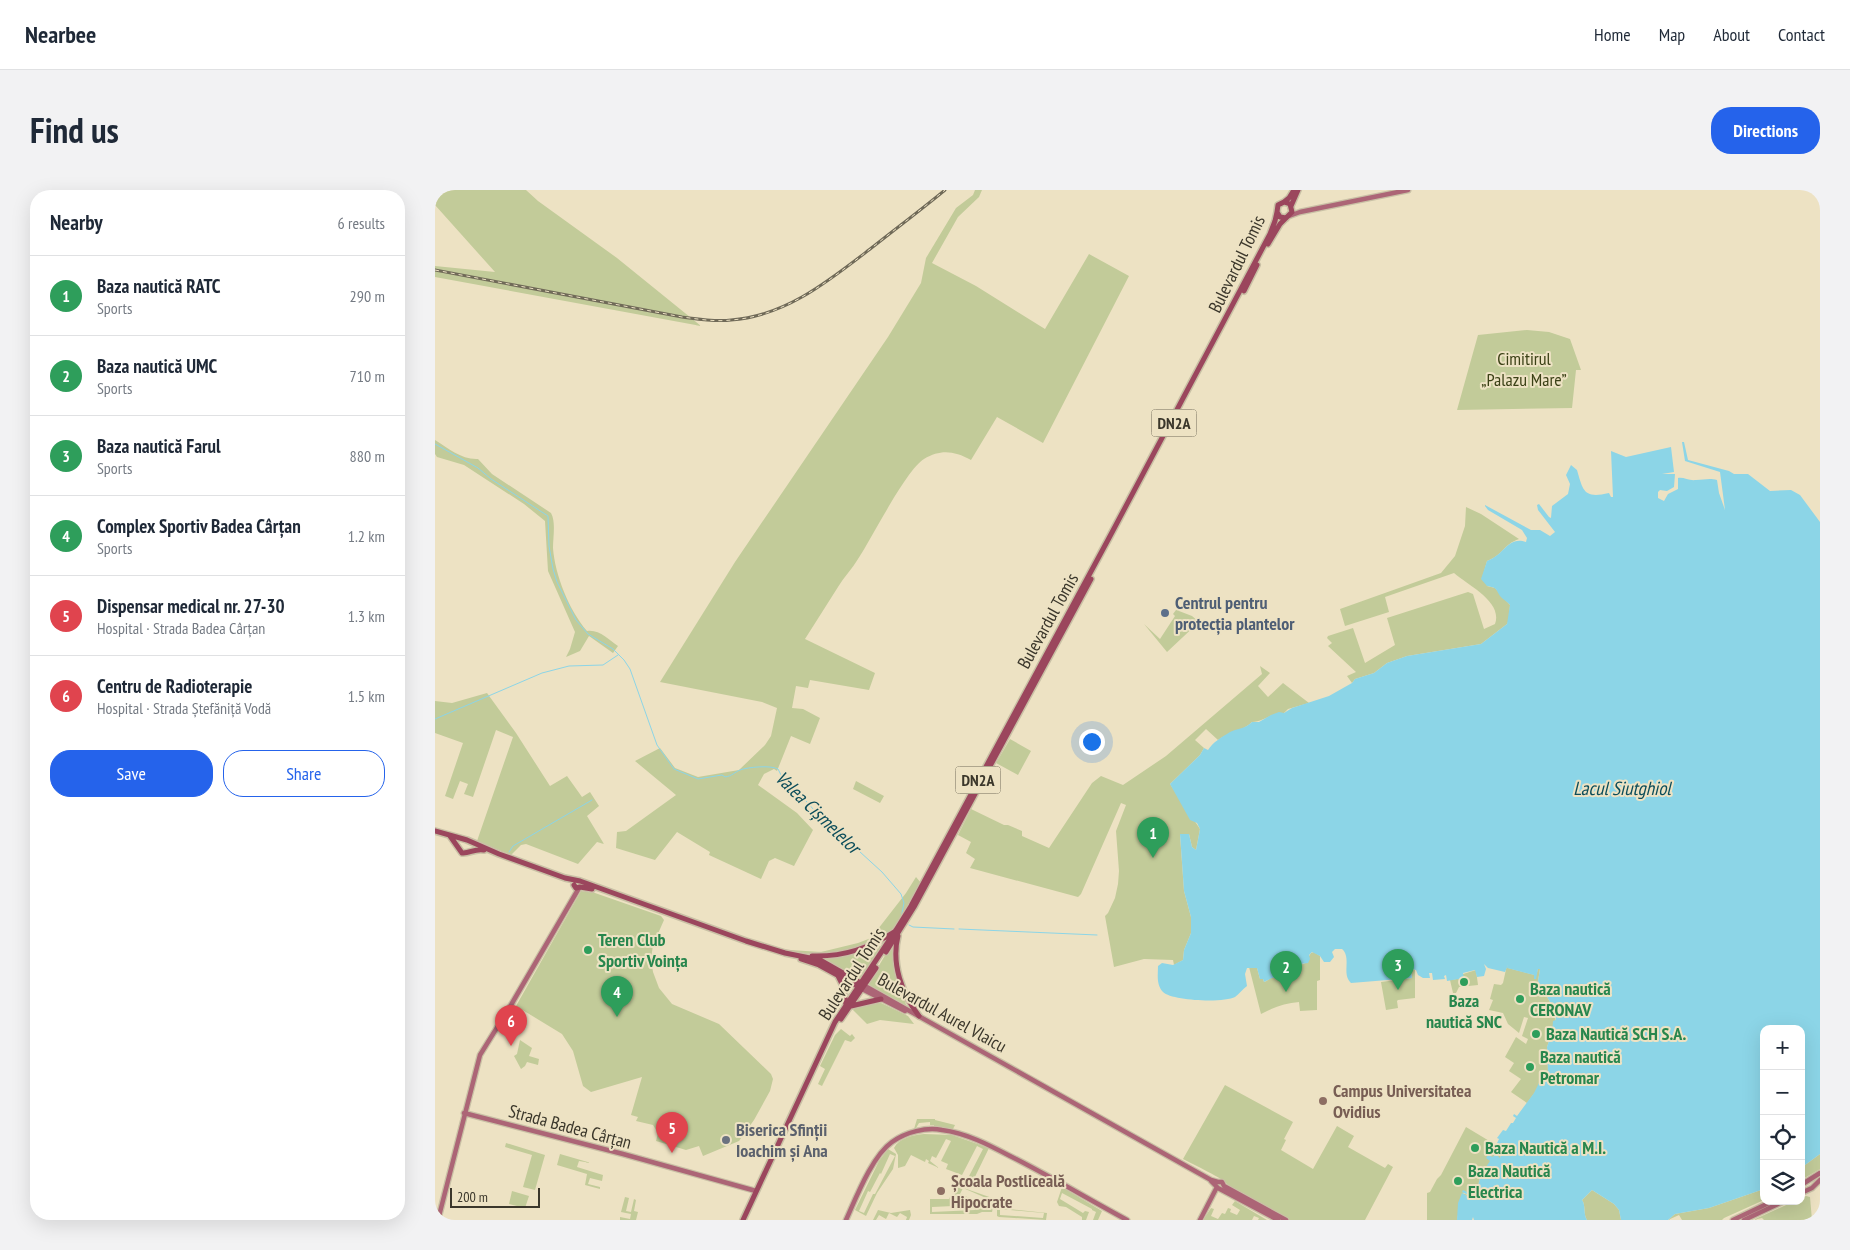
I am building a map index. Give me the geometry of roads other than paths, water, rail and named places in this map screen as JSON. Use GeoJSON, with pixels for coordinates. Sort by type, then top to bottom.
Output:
{"type":"FeatureCollection","features":[{"type":"Feature","properties":{"kind":"main road","name":"Bulevardul Tomis"},"geometry":{"type":"LineString","coordinates":[[1284,202],[1289,198],[1293,190]]}},
{"type":"Feature","properties":{"kind":"main road","name":"DN2A"},"geometry":{"type":"LineString","coordinates":[[1287,217],[1298,190]]}},
{"type":"Feature","properties":{"kind":"main road"},"geometry":{"type":"LineString","coordinates":[[1284,202],[1292,207]]}},
{"type":"Feature","properties":{"kind":"main road","name":"DN2A"},"geometry":{"type":"LineString","coordinates":[[1277,212],[1278,205],[1284,202]]}},
{"type":"Feature","properties":{"kind":"main road","name":"Bulevardul Tomis"},"geometry":{"type":"LineString","coordinates":[[1075,603],[1267,239],[1277,212]]}},
{"type":"Feature","properties":{"kind":"main road"},"geometry":{"type":"LineString","coordinates":[[1277,212],[1280,216],[1287,217]]}},
{"type":"Feature","properties":{"kind":"main road","name":"Bulevardul Tomis"},"geometry":{"type":"LineString","coordinates":[[743,1220],[829,1035],[898,931],[1269,242],[1287,217]]}},
{"type":"Feature","properties":{"kind":"main road"},"geometry":{"type":"LineString","coordinates":[[435,831],[469,842],[471,848],[468,852],[462,853],[449,836]]}},
{"type":"Feature","properties":{"kind":"main road"},"geometry":{"type":"LineString","coordinates":[[458,848],[459,843],[463,840]]}},
{"type":"Feature","properties":{"kind":"main road","name":"Bulevardul Aurel Vlaicu"},"geometry":{"type":"LineString","coordinates":[[469,842],[565,878],[577,885],[744,940],[794,955],[820,960],[862,986]]}},
{"type":"Feature","properties":{"kind":"main road","name":"Bulevardul Aurel Vlaicu"},"geometry":{"type":"LineString","coordinates":[[468,852],[477,849],[499,854]]}},
{"type":"Feature","properties":{"kind":"main road","name":"Bulevardul Aurel Vlaicu"},"geometry":{"type":"LineString","coordinates":[[577,885],[748,944],[819,965],[862,986]]}},
{"type":"Feature","properties":{"kind":"main road"},"geometry":{"type":"LineString","coordinates":[[794,955],[820,956],[838,954],[872,945],[898,931]]}},
{"type":"Feature","properties":{"kind":"main road"},"geometry":{"type":"LineString","coordinates":[[898,931],[896,951],[900,979],[908,1000],[919,1016]]}},
{"type":"Feature","properties":{"kind":"main road"},"geometry":{"type":"LineString","coordinates":[[837,974],[843,986],[848,1006],[881,1000]]}},
{"type":"Feature","properties":{"kind":"street"},"geometry":{"type":"LineString","coordinates":[[1287,217],[1300,212],[1408,190]]}},
{"type":"Feature","properties":{"kind":"street"},"geometry":{"type":"LineString","coordinates":[[1292,207],[1300,212]]}},
{"type":"Feature","properties":{"kind":"street"},"geometry":{"type":"LineString","coordinates":[[438,1220],[480,1055],[574,897],[577,885]]}},
{"type":"Feature","properties":{"kind":"street","name":"Bulevardul Aurel Vlaicu"},"geometry":{"type":"LineString","coordinates":[[862,986],[881,1000],[908,1012],[1220,1187],[1286,1220]]}},
{"type":"Feature","properties":{"kind":"street","name":"Bulevardul Aurel Vlaicu"},"geometry":{"type":"LineString","coordinates":[[862,986],[919,1016],[1278,1220]]}},
{"type":"Feature","properties":{"kind":"street","name":"Strada Badea Cârțan"},"geometry":{"type":"LineString","coordinates":[[464,1114],[623,1154],[756,1191]]}},
{"type":"Feature","properties":{"kind":"street"},"geometry":{"type":"LineString","coordinates":[[846,1220],[876,1159],[887,1146],[908,1133],[927,1129],[955,1133],[995,1149],[1127,1220]]}},
{"type":"Feature","properties":{"kind":"street"},"geometry":{"type":"LineString","coordinates":[[1805,1182],[1820,1173]]}},
{"type":"Feature","properties":{"kind":"street"},"geometry":{"type":"LineString","coordinates":[[1805,1182],[1813,1180],[1815,1186]]}},
{"type":"Feature","properties":{"kind":"street"},"geometry":{"type":"LineString","coordinates":[[1805,1191],[1815,1186],[1820,1180]]}},
{"type":"Feature","properties":{"kind":"street"},"geometry":{"type":"LineString","coordinates":[[1805,1186],[1809,1189]]}},
{"type":"Feature","properties":{"kind":"street"},"geometry":{"type":"LineString","coordinates":[[1200,1220],[1220,1187]]}},
{"type":"Feature","properties":{"kind":"street"},"geometry":{"type":"LineString","coordinates":[[1733,1220],[1765,1205]]}},
{"type":"Feature","properties":{"kind":"street"},"geometry":{"type":"LineString","coordinates":[[1744,1220],[1776,1205]]}},
{"type":"Feature","properties":{"kind":"water","name":"Lacul Siutghiol"},"geometry":{"type":"Polygon","coordinates":[[[1682,442],[1684,442],[1688,460],[1734,474],[1748,474],[1770,491],[1791,490],[1800,495],[1820,522],[1820,1154],[1805,1165],[1805,1025],[1760,1025],[1760,1190],[1709,1208],[1675,1214],[1668,1220],[1621,1220],[1619,1210],[1614,1204],[1592,1190],[1582,1200],[1587,1220],[1474,1220],[1473,1217],[1472,1220],[1457,1220],[1458,1203],[1462,1193],[1472,1199],[1474,1198],[1462,1192],[1463,1190],[1467,1192],[1478,1186],[1480,1178],[1477,1175],[1479,1173],[1483,1174],[1484,1171],[1489,1172],[1484,1170],[1490,1161],[1486,1158],[1488,1155],[1493,1157],[1495,1153],[1500,1158],[1501,1155],[1496,1152],[1496,1145],[1499,1139],[1497,1138],[1503,1130],[1506,1131],[1511,1123],[1513,1123],[1516,1118],[1513,1116],[1514,1114],[1517,1116],[1534,1093],[1543,1075],[1545,1078],[1548,1071],[1547,1047],[1551,1035],[1549,1034],[1552,1033],[1553,1021],[1556,1020],[1550,1002],[1538,981],[1540,969],[1538,969],[1536,979],[1534,979],[1534,975],[1507,968],[1508,965],[1505,972],[1488,968],[1484,964],[1486,969],[1484,976],[1477,977],[1475,970],[1463,973],[1464,978],[1447,981],[1446,975],[1444,976],[1445,979],[1433,980],[1432,973],[1429,973],[1430,978],[1423,978],[1418,975],[1416,970],[1411,969],[1412,978],[1351,983],[1347,975],[1345,953],[1342,949],[1335,949],[1332,952],[1334,957],[1330,962],[1324,962],[1320,956],[1312,952],[1309,955],[1308,963],[1292,965],[1279,954],[1280,977],[1264,982],[1263,979],[1260,979],[1257,968],[1247,968],[1245,974],[1247,986],[1235,997],[1229,999],[1198,1000],[1168,995],[1159,986],[1158,966],[1162,963],[1173,965],[1183,960],[1184,950],[1191,933],[1191,917],[1184,891],[1180,834],[1189,834],[1192,847],[1196,850],[1200,829],[1197,823],[1190,820],[1170,784],[1200,755],[1204,748],[1208,750],[1215,742],[1230,732],[1252,722],[1259,722],[1279,712],[1284,713],[1292,708],[1329,696],[1352,683],[1355,679],[1374,673],[1387,663],[1407,656],[1481,644],[1507,624],[1510,605],[1493,587],[1487,586],[1481,579],[1487,561],[1498,555],[1510,544],[1520,541],[1526,542],[1527,538],[1522,530],[1488,510],[1485,505],[1531,530],[1540,530],[1550,536],[1555,532],[1538,510],[1537,505],[1539,504],[1551,518],[1552,506],[1568,494],[1570,484],[1566,475],[1571,465],[1577,470],[1586,492],[1594,495],[1609,493],[1613,497],[1611,451],[1626,457],[1671,447],[1674,472],[1662,474],[1675,474],[1674,487],[1667,491],[1660,490],[1658,498],[1664,501],[1668,494],[1678,489],[1678,478],[1693,480],[1714,479],[1717,480],[1725,510],[1720,472],[1685,461],[1682,442]]]}},
{"type":"Feature","properties":{"kind":"waterway","name":"Valea Cișmelelor"},"geometry":{"type":"LineString","coordinates":[[435,444],[478,468],[491,479],[548,516],[549,546],[557,582],[576,620],[588,634],[613,649],[630,669],[657,745],[674,769],[698,779],[722,775],[725,777],[740,770],[754,767],[778,769],[782,777],[814,810],[882,872],[901,894],[904,903],[901,918]]}},
{"type":"Feature","properties":{"kind":"waterway"},"geometry":{"type":"LineString","coordinates":[[435,719],[542,673],[569,666],[603,665],[618,655]]}},
{"type":"Feature","properties":{"kind":"waterway"},"geometry":{"type":"LineString","coordinates":[[509,852],[513,846],[592,800]]}},
{"type":"Feature","properties":{"kind":"waterway","name":"Valea Cișmelelor"},"geometry":{"type":"LineString","coordinates":[[909,925],[913,927],[954,929]]}},
{"type":"Feature","properties":{"kind":"waterway","name":"Valea Cișmelelor"},"geometry":{"type":"LineString","coordinates":[[959,929],[1097,935]]}},
{"type":"Feature","properties":{"kind":"railway"},"geometry":{"type":"LineString","coordinates":[[435,270],[682,317],[719,321],[751,317],[790,304],[825,283],[945,190]]}},
{"type":"Feature","properties":{"kind":"place","name":"Centrul pentru protecția plantelor"},"geometry":{"type":"Point","coordinates":[1165,613]}},
{"type":"Feature","properties":{"kind":"place","name":"Baza nautică RATC"},"geometry":{"type":"Point","coordinates":[1153,858]}},
{"type":"Feature","properties":{"kind":"place","name":"Teren Club Sportiv Voința"},"geometry":{"type":"Point","coordinates":[588,950]}},
{"type":"Feature","properties":{"kind":"place","name":"Baza nautică SNC"},"geometry":{"type":"Point","coordinates":[1464,982]}},
{"type":"Feature","properties":{"kind":"place","name":"Baza nautică Farul"},"geometry":{"type":"Point","coordinates":[1398,990]}},
{"type":"Feature","properties":{"kind":"place","name":"Baza nautică UMC"},"geometry":{"type":"Point","coordinates":[1286,992]}},
{"type":"Feature","properties":{"kind":"place","name":"Baza nautică CERONAV"},"geometry":{"type":"Point","coordinates":[1520,999]}},
{"type":"Feature","properties":{"kind":"place","name":"Complex Sportiv Badea Cârțan"},"geometry":{"type":"Point","coordinates":[617,1017]}},
{"type":"Feature","properties":{"kind":"place","name":"Baza Nautică SCH S.A."},"geometry":{"type":"Point","coordinates":[1536,1034]}},
{"type":"Feature","properties":{"kind":"place","name":"Centru de Radioterapie"},"geometry":{"type":"Point","coordinates":[511,1046]}},
{"type":"Feature","properties":{"kind":"place","name":"Baza nautică Petromar"},"geometry":{"type":"Point","coordinates":[1530,1067]}},
{"type":"Feature","properties":{"kind":"place","name":"Campus Universitatea Ovidius"},"geometry":{"type":"Point","coordinates":[1323,1101]}},
{"type":"Feature","properties":{"kind":"place","name":"Biserica Sfinții Ioachim și Ana"},"geometry":{"type":"Point","coordinates":[726,1140]}},
{"type":"Feature","properties":{"kind":"place","name":"Baza Nautică a M.I."},"geometry":{"type":"Point","coordinates":[1475,1148]}},
{"type":"Feature","properties":{"kind":"place","name":"Dispensar medical nr. 27-30"},"geometry":{"type":"Point","coordinates":[672,1153]}},
{"type":"Feature","properties":{"kind":"place","name":"Baza Nautică Electrica"},"geometry":{"type":"Point","coordinates":[1458,1181]}},
{"type":"Feature","properties":{"kind":"place","name":"Școala Postliceală Hipocrate"},"geometry":{"type":"Point","coordinates":[941,1191]}},
{"type":"Feature","properties":{"kind":"park label","name":"Cimitirul „Palazu Mare”"},"geometry":{"type":"Point","coordinates":[1524,369]}}]}
